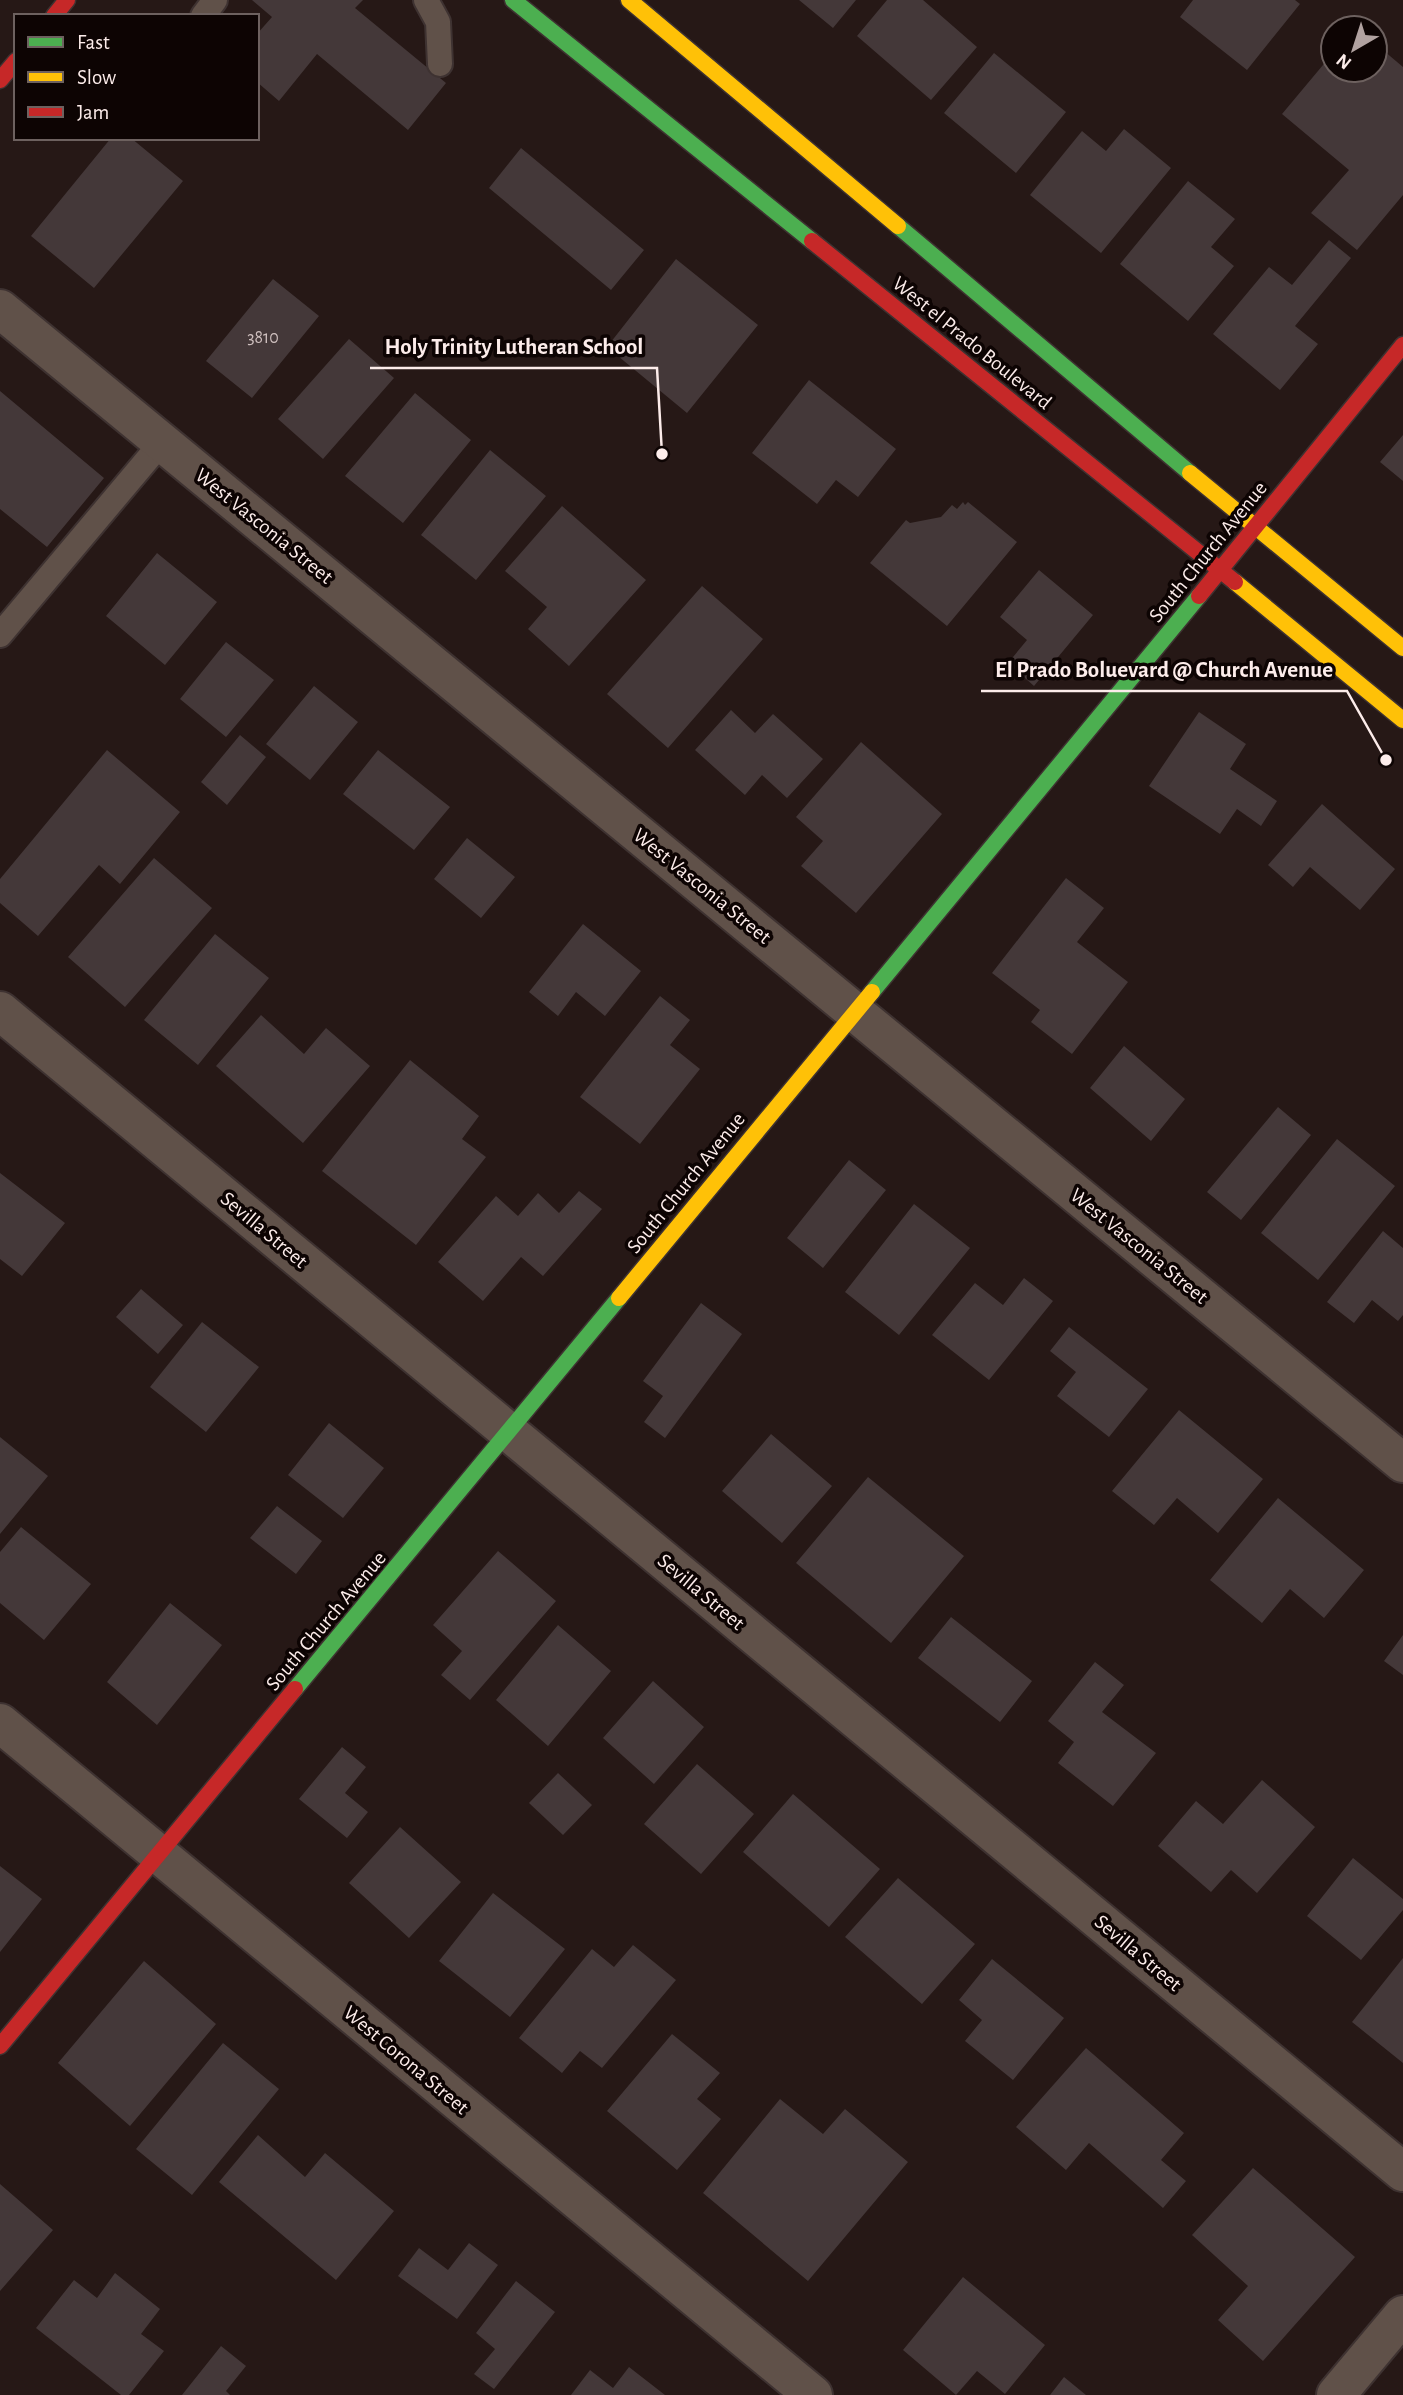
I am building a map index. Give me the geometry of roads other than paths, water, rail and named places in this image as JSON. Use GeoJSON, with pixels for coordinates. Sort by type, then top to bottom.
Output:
{"type":"FeatureCollection","features":[{"type":"Feature","properties":{"kind":"street","name":"West el Prado Boulevard"},"geometry":{"type":"LineString","coordinates":[[513,0],[1221,570],[1403,720]]}},
{"type":"Feature","properties":{"kind":"street","name":"West el Prado Boulevard"},"geometry":{"type":"LineString","coordinates":[[629,0],[1255,528],[1403,648]]}},
{"type":"Feature","properties":{"kind":"street"},"geometry":{"type":"LineString","coordinates":[[0,80],[14,63]]}},
{"type":"Feature","properties":{"kind":"street","name":"West Vasconia Street"},"geometry":{"type":"LineString","coordinates":[[0,309],[1403,1464]]}},
{"type":"Feature","properties":{"kind":"street","name":"South Church Avenue"},"geometry":{"type":"LineString","coordinates":[[0,2046],[1221,570],[1403,345]]}},
{"type":"Feature","properties":{"kind":"street","name":"Sevilla Street"},"geometry":{"type":"LineString","coordinates":[[0,1010],[1403,2172]]}},
{"type":"Feature","properties":{"kind":"street","name":"West Corona Street"},"geometry":{"type":"LineString","coordinates":[[0,1723],[813,2395]]}},
{"type":"Feature","properties":{"kind":"street"},"geometry":{"type":"LineString","coordinates":[[1336,2395],[1403,2315]]}},
{"type":"Feature","properties":{"kind":"lane"},"geometry":{"type":"LineString","coordinates":[[426,0],[438,22],[440,64]]}},
{"type":"Feature","properties":{"kind":"lane"},"geometry":{"type":"LineString","coordinates":[[0,635],[162,442]]}},
{"type":"Feature","properties":{"kind":"place","name":"Holy Trinity Lutheran School"},"geometry":{"type":"Point","coordinates":[662,454]}},
{"type":"Feature","properties":{"kind":"place","name":"El Prado Boluevard @ Church Avenue"},"geometry":{"type":"Point","coordinates":[1386,760]}}]}
